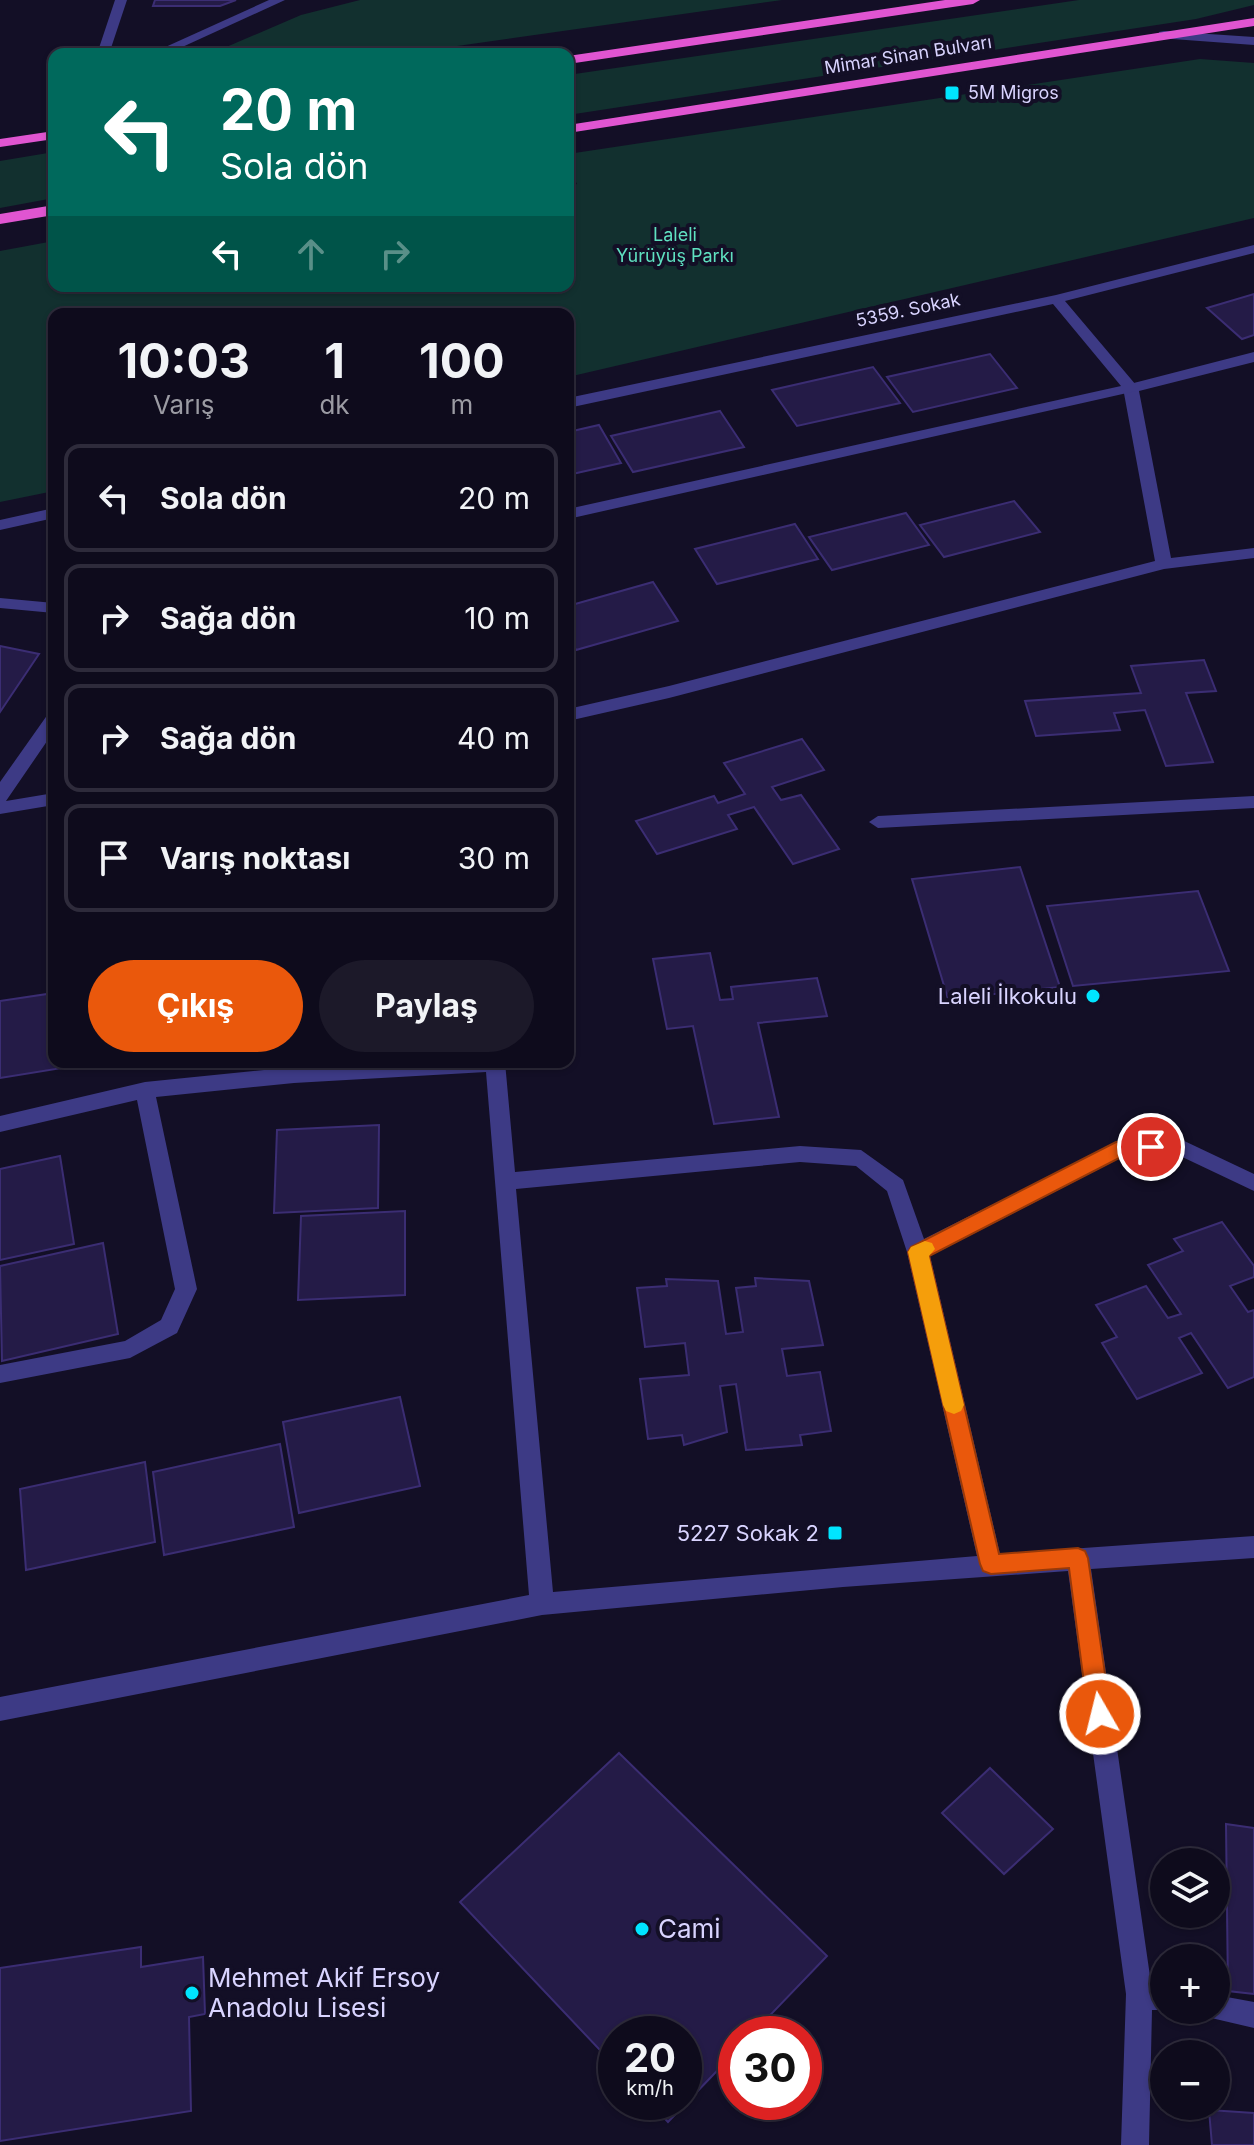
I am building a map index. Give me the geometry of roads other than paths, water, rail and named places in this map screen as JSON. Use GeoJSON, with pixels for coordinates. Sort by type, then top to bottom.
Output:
{"type":"FeatureCollection","features":[{"type":"Feature","properties":{"kind":"highway"},"geometry":{"type":"LineString","coordinates":[[574,59],[973,0]]}},
{"type":"Feature","properties":{"kind":"highway","name":"Mimar Sinan Bulvarı"},"geometry":{"type":"LineString","coordinates":[[574,128],[1254,22]]}},
{"type":"Feature","properties":{"kind":"highway"},"geometry":{"type":"LineString","coordinates":[[0,143],[48,136]]}},
{"type":"Feature","properties":{"kind":"highway"},"geometry":{"type":"LineString","coordinates":[[0,219],[48,211]]}},
{"type":"Feature","properties":{"kind":"street"},"geometry":{"type":"LineString","coordinates":[[105,48],[121,0]]}},
{"type":"Feature","properties":{"kind":"street"},"geometry":{"type":"LineString","coordinates":[[170,48],[279,0]]}},
{"type":"Feature","properties":{"kind":"street"},"geometry":{"type":"LineString","coordinates":[[1164,35],[1254,41]]}},
{"type":"Feature","properties":{"kind":"street","name":"5359. Sokak"},"geometry":{"type":"LineString","coordinates":[[574,402],[1056,299],[1254,249]]}},
{"type":"Feature","properties":{"kind":"street"},"geometry":{"type":"LineString","coordinates":[[1056,299],[1131,388],[1164,564]]}},
{"type":"Feature","properties":{"kind":"street"},"geometry":{"type":"LineString","coordinates":[[574,513],[1131,388],[1254,357]]}},
{"type":"Feature","properties":{"kind":"street"},"geometry":{"type":"LineString","coordinates":[[0,525],[48,514]]}},
{"type":"Feature","properties":{"kind":"street"},"geometry":{"type":"LineString","coordinates":[[574,714],[1164,564],[1254,553]]}},
{"type":"Feature","properties":{"kind":"street"},"geometry":{"type":"LineString","coordinates":[[0,603],[48,607]]}},
{"type":"Feature","properties":{"kind":"street"},"geometry":{"type":"LineString","coordinates":[[0,796],[48,727]]}},
{"type":"Feature","properties":{"kind":"street"},"geometry":{"type":"LineString","coordinates":[[0,808],[48,800]]}},
{"type":"Feature","properties":{"kind":"street"},"geometry":{"type":"LineString","coordinates":[[878,822],[1254,802]]}},
{"type":"Feature","properties":{"kind":"street"},"geometry":{"type":"LineString","coordinates":[[0,1124],[145,1090],[294,1075],[411,1068]]}},
{"type":"Feature","properties":{"kind":"street"},"geometry":{"type":"LineString","coordinates":[[496,1068],[508,1181],[542,1604]]}},
{"type":"Feature","properties":{"kind":"street"},"geometry":{"type":"LineString","coordinates":[[0,1374],[130,1349],[169,1326],[186,1289],[145,1090]]}},
{"type":"Feature","properties":{"kind":"street"},"geometry":{"type":"LineString","coordinates":[[918,1252],[1123,1147],[1178,1146],[1254,1183]]}},
{"type":"Feature","properties":{"kind":"street"},"geometry":{"type":"LineString","coordinates":[[508,1181],[800,1154],[861,1158],[896,1186],[918,1252],[991,1564]]}},
{"type":"Feature","properties":{"kind":"street"},"geometry":{"type":"LineString","coordinates":[[0,1709],[542,1604],[991,1564],[1254,1547]]}},
{"type":"Feature","properties":{"kind":"street"},"geometry":{"type":"LineString","coordinates":[[1078,1558],[1150,1990]]}},
{"type":"Feature","properties":{"kind":"street"},"geometry":{"type":"LineString","coordinates":[[1135,2145],[1150,2005]]}},
{"type":"Feature","properties":{"kind":"street"},"geometry":{"type":"LineString","coordinates":[[1230,2011],[1254,2015]]}},
{"type":"Feature","properties":{"kind":"place","name":"5M Migros"},"geometry":{"type":"Point","coordinates":[952,93]}},
{"type":"Feature","properties":{"kind":"place","name":"Laleli İlkokulu"},"geometry":{"type":"Point","coordinates":[1093,996]}},
{"type":"Feature","properties":{"kind":"place","name":"5227 Sokak 2"},"geometry":{"type":"Point","coordinates":[835,1533]}},
{"type":"Feature","properties":{"kind":"place","name":"Cami"},"geometry":{"type":"Point","coordinates":[642,1929]}},
{"type":"Feature","properties":{"kind":"place","name":"Mehmet Akif Ersoy Anadolu Lisesi"},"geometry":{"type":"Point","coordinates":[192,1993]}},
{"type":"Feature","properties":{"kind":"park label","name":"Laleli Yürüyüş Parkı"},"geometry":{"type":"Point","coordinates":[675,245]}}]}
